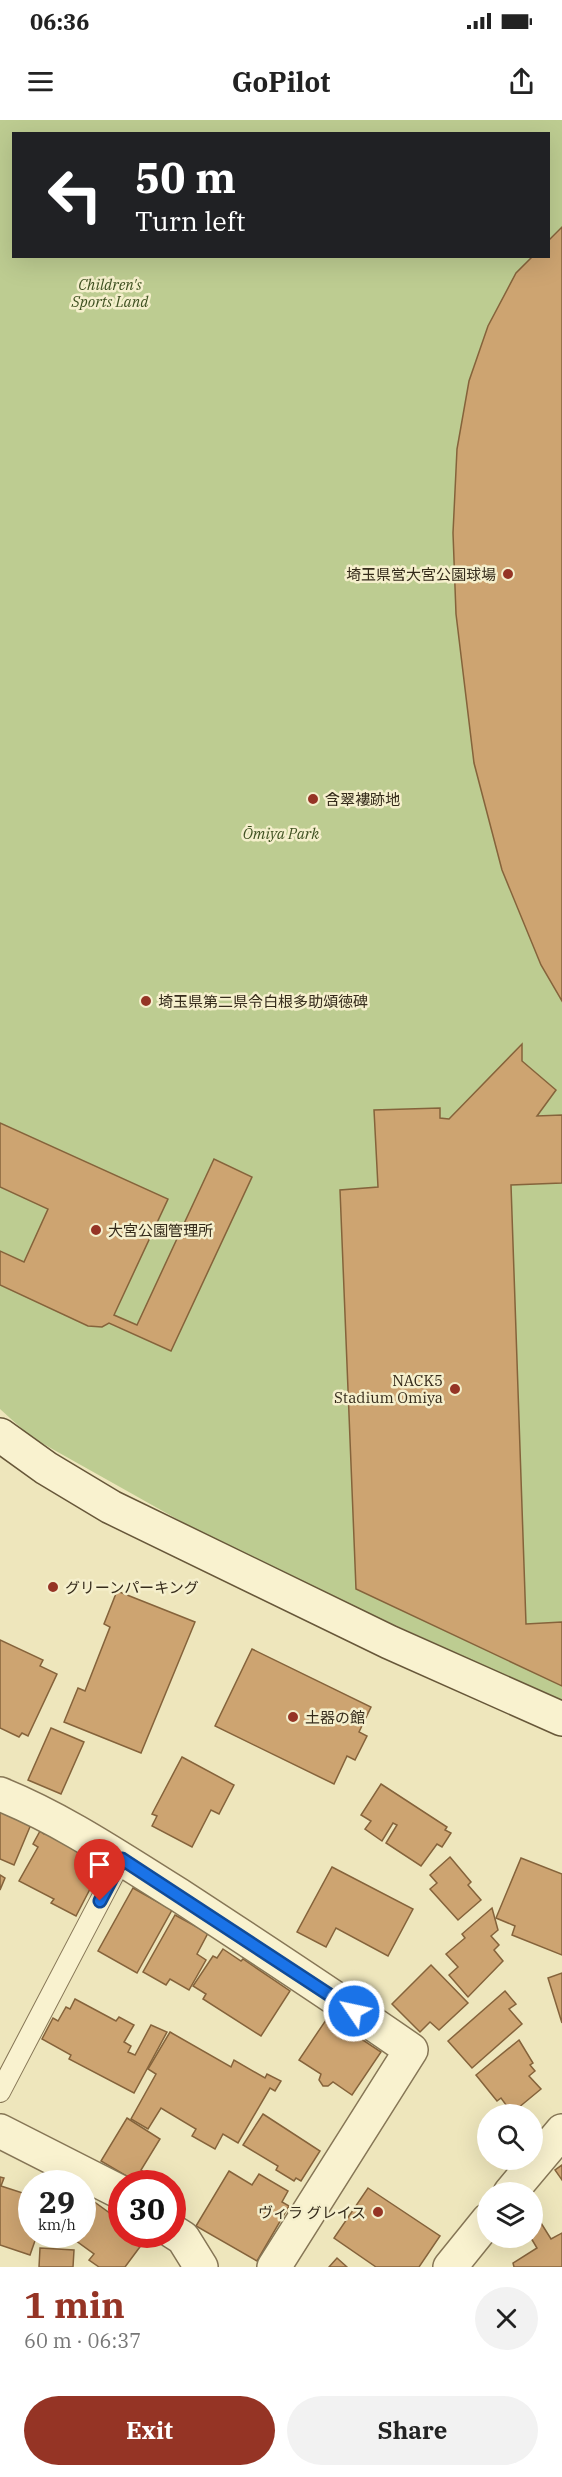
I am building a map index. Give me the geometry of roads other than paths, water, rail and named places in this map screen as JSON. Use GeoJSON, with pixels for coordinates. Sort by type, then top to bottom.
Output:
{"type":"FeatureCollection","features":[{"type":"Feature","properties":{"kind":"street"},"geometry":{"type":"LineString","coordinates":[[0,1435],[46,1468],[111,1507],[389,1642],[562,1719]]}},
{"type":"Feature","properties":{"kind":"street"},"geometry":{"type":"LineString","coordinates":[[0,1794],[39,1810],[122,1859],[265,1950],[411,2050],[274,2267]]}},
{"type":"Feature","properties":{"kind":"street"},"geometry":{"type":"LineString","coordinates":[[519,2182],[562,2131]]}},
{"type":"Feature","properties":{"kind":"street"},"geometry":{"type":"LineString","coordinates":[[0,2132],[108,2186]]}},
{"type":"Feature","properties":{"kind":"street"},"geometry":{"type":"LineString","coordinates":[[450,2267],[477,2234]]}},
{"type":"Feature","properties":{"kind":"street"},"geometry":{"type":"LineString","coordinates":[[186,2244],[198,2266]]}},
{"type":"Feature","properties":{"kind":"lane"},"geometry":{"type":"LineString","coordinates":[[0,2092],[122,1859]]}},
{"type":"Feature","properties":{"kind":"place","name":"埼玉県営大宮公園球場"},"geometry":{"type":"Point","coordinates":[508,574]}},
{"type":"Feature","properties":{"kind":"place","name":"含翠褸跡地"},"geometry":{"type":"Point","coordinates":[313,799]}},
{"type":"Feature","properties":{"kind":"place","name":"埼玉県第二県令白根多助頌徳碑"},"geometry":{"type":"Point","coordinates":[146,1001]}},
{"type":"Feature","properties":{"kind":"place","name":"大宮公園管理所"},"geometry":{"type":"Point","coordinates":[96,1230]}},
{"type":"Feature","properties":{"kind":"place","name":"NACK5 Stadium Omiya"},"geometry":{"type":"Point","coordinates":[455,1389]}},
{"type":"Feature","properties":{"kind":"place","name":"グリーンパーキング"},"geometry":{"type":"Point","coordinates":[53,1587]}},
{"type":"Feature","properties":{"kind":"place","name":"土器の館"},"geometry":{"type":"Point","coordinates":[293,1717]}},
{"type":"Feature","properties":{"kind":"place","name":"ヴィラ グレイス"},"geometry":{"type":"Point","coordinates":[378,2212]}},
{"type":"Feature","properties":{"kind":"park label","name":"Children's Sports Land"},"geometry":{"type":"Point","coordinates":[110,292]}},
{"type":"Feature","properties":{"kind":"park label","name":"Ōmiya Park"},"geometry":{"type":"Point","coordinates":[281,833]}}]}
